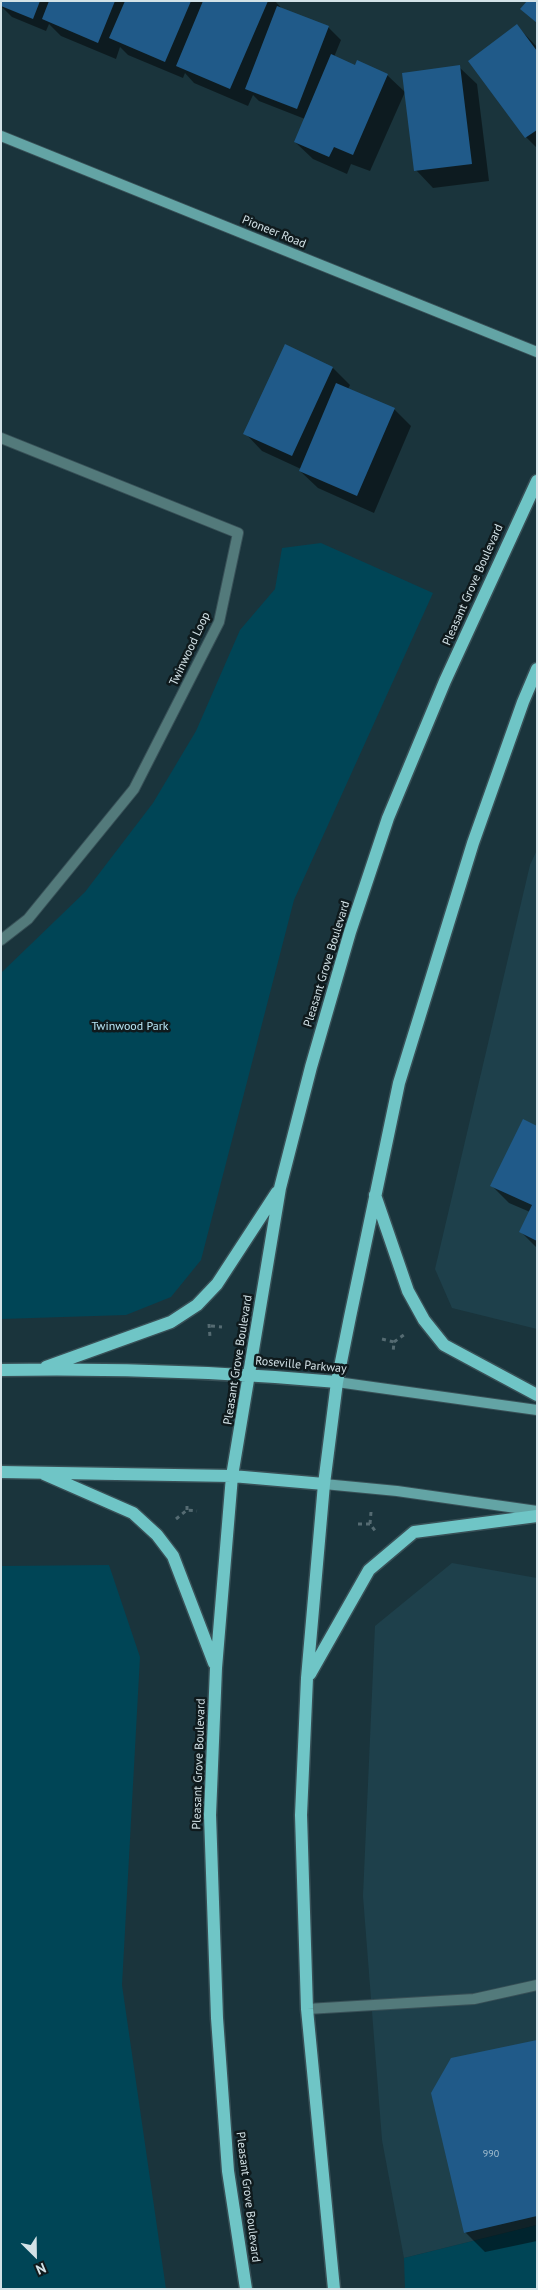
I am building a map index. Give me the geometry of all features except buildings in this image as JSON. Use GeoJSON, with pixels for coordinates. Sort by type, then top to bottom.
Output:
{"type":"FeatureCollection","features":[{"type":"Feature","properties":{"kind":"main road","name":"Pleasant Grove Boulevard"},"geometry":{"type":"LineString","coordinates":[[246,2289],[228,2171],[217,2018],[210,1815],[216,1668],[232,1476],[280,1188],[311,1067],[350,932],[388,818],[445,681],[537,481]]}},
{"type":"Feature","properties":{"kind":"main road"},"geometry":{"type":"LineString","coordinates":[[334,2289],[307,2009],[301,1814],[307,1678],[324,1484],[338,1382],[374,1194],[399,1082],[473,843],[523,702],[537,669]]}},
{"type":"Feature","properties":{"kind":"main road"},"geometry":{"type":"LineString","coordinates":[[37,1370],[171,1322],[197,1305],[217,1284],[280,1188]]}},
{"type":"Feature","properties":{"kind":"main road"},"geometry":{"type":"LineString","coordinates":[[374,1194],[408,1291],[428,1326],[444,1345],[537,1395]]}},
{"type":"Feature","properties":{"kind":"main road","name":"Roseville Parkway"},"geometry":{"type":"LineString","coordinates":[[1,1370],[172,1370],[250,1374],[338,1382]]}},
{"type":"Feature","properties":{"kind":"main road"},"geometry":{"type":"LineString","coordinates":[[1,1472],[37,1471],[232,1476],[324,1484]]}},
{"type":"Feature","properties":{"kind":"main road"},"geometry":{"type":"LineString","coordinates":[[37,1471],[133,1513],[157,1534],[173,1556],[216,1668]]}},
{"type":"Feature","properties":{"kind":"main road"},"geometry":{"type":"LineString","coordinates":[[307,1678],[369,1570],[414,1532],[537,1516]]}},
{"type":"Feature","properties":{"kind":"street","name":"Pioneer Road"},"geometry":{"type":"LineString","coordinates":[[1,136],[537,352]]}},
{"type":"Feature","properties":{"kind":"street","name":"Twinwood Loop"},"geometry":{"type":"LineString","coordinates":[[1,438],[238,533],[219,622],[134,789],[28,919],[1,940]]}},
{"type":"Feature","properties":{"kind":"street","name":"Roseville Parkway"},"geometry":{"type":"LineString","coordinates":[[338,1382],[537,1410]]}},
{"type":"Feature","properties":{"kind":"street"},"geometry":{"type":"LineString","coordinates":[[324,1484],[397,1491],[537,1511]]}},
{"type":"Feature","properties":{"kind":"street"},"geometry":{"type":"LineString","coordinates":[[307,2009],[474,1999],[537,1985]]}},
{"type":"Feature","properties":{"kind":"path"},"geometry":{"type":"LineString","coordinates":[[211,1326],[222,1326]]}},
{"type":"Feature","properties":{"kind":"path"},"geometry":{"type":"LineString","coordinates":[[382,1339],[394,1342],[393,1353]]}},
{"type":"Feature","properties":{"kind":"path"},"geometry":{"type":"LineString","coordinates":[[172,1522],[187,1510],[188,1502]]}},
{"type":"Feature","properties":{"kind":"path"},"geometry":{"type":"LineString","coordinates":[[187,1510],[197,1511]]}},
{"type":"Feature","properties":{"kind":"path"},"geometry":{"type":"LineString","coordinates":[[371,1512],[370,1524],[381,1539]]}},
{"type":"Feature","properties":{"kind":"path"},"geometry":{"type":"LineString","coordinates":[[358,1524],[370,1524]]}},
{"type":"Feature","properties":{"kind":"shaded area"},"geometry":{"type":"Polygon","coordinates":[[[537,850],[537,1329],[452,1308],[435,1269],[530,865],[537,850]]]}},
{"type":"Feature","properties":{"kind":"shaded area"},"geometry":{"type":"Polygon","coordinates":[[[452,1563],[537,1578],[537,2225],[404,2258],[382,2140],[363,1896],[375,1626],[452,1563]]]}},
{"type":"Feature","properties":{"kind":"green space","name":"Twinwood Park"},"geometry":{"type":"Polygon","coordinates":[[[321,543],[433,593],[294,900],[201,1260],[171,1297],[126,1315],[1,1319],[1,973],[85,892],[153,803],[196,731],[240,630],[275,589],[282,548],[321,543]]]}},
{"type":"Feature","properties":{"kind":"green space"},"geometry":{"type":"Polygon","coordinates":[[[109,1565],[140,1657],[122,1985],[166,2289],[1,2289],[1,1566],[109,1565]]]}},
{"type":"Feature","properties":{"kind":"green space"},"geometry":{"type":"Polygon","coordinates":[[[537,2225],[537,2289],[405,2289],[404,2258],[537,2225]]]}}]}
